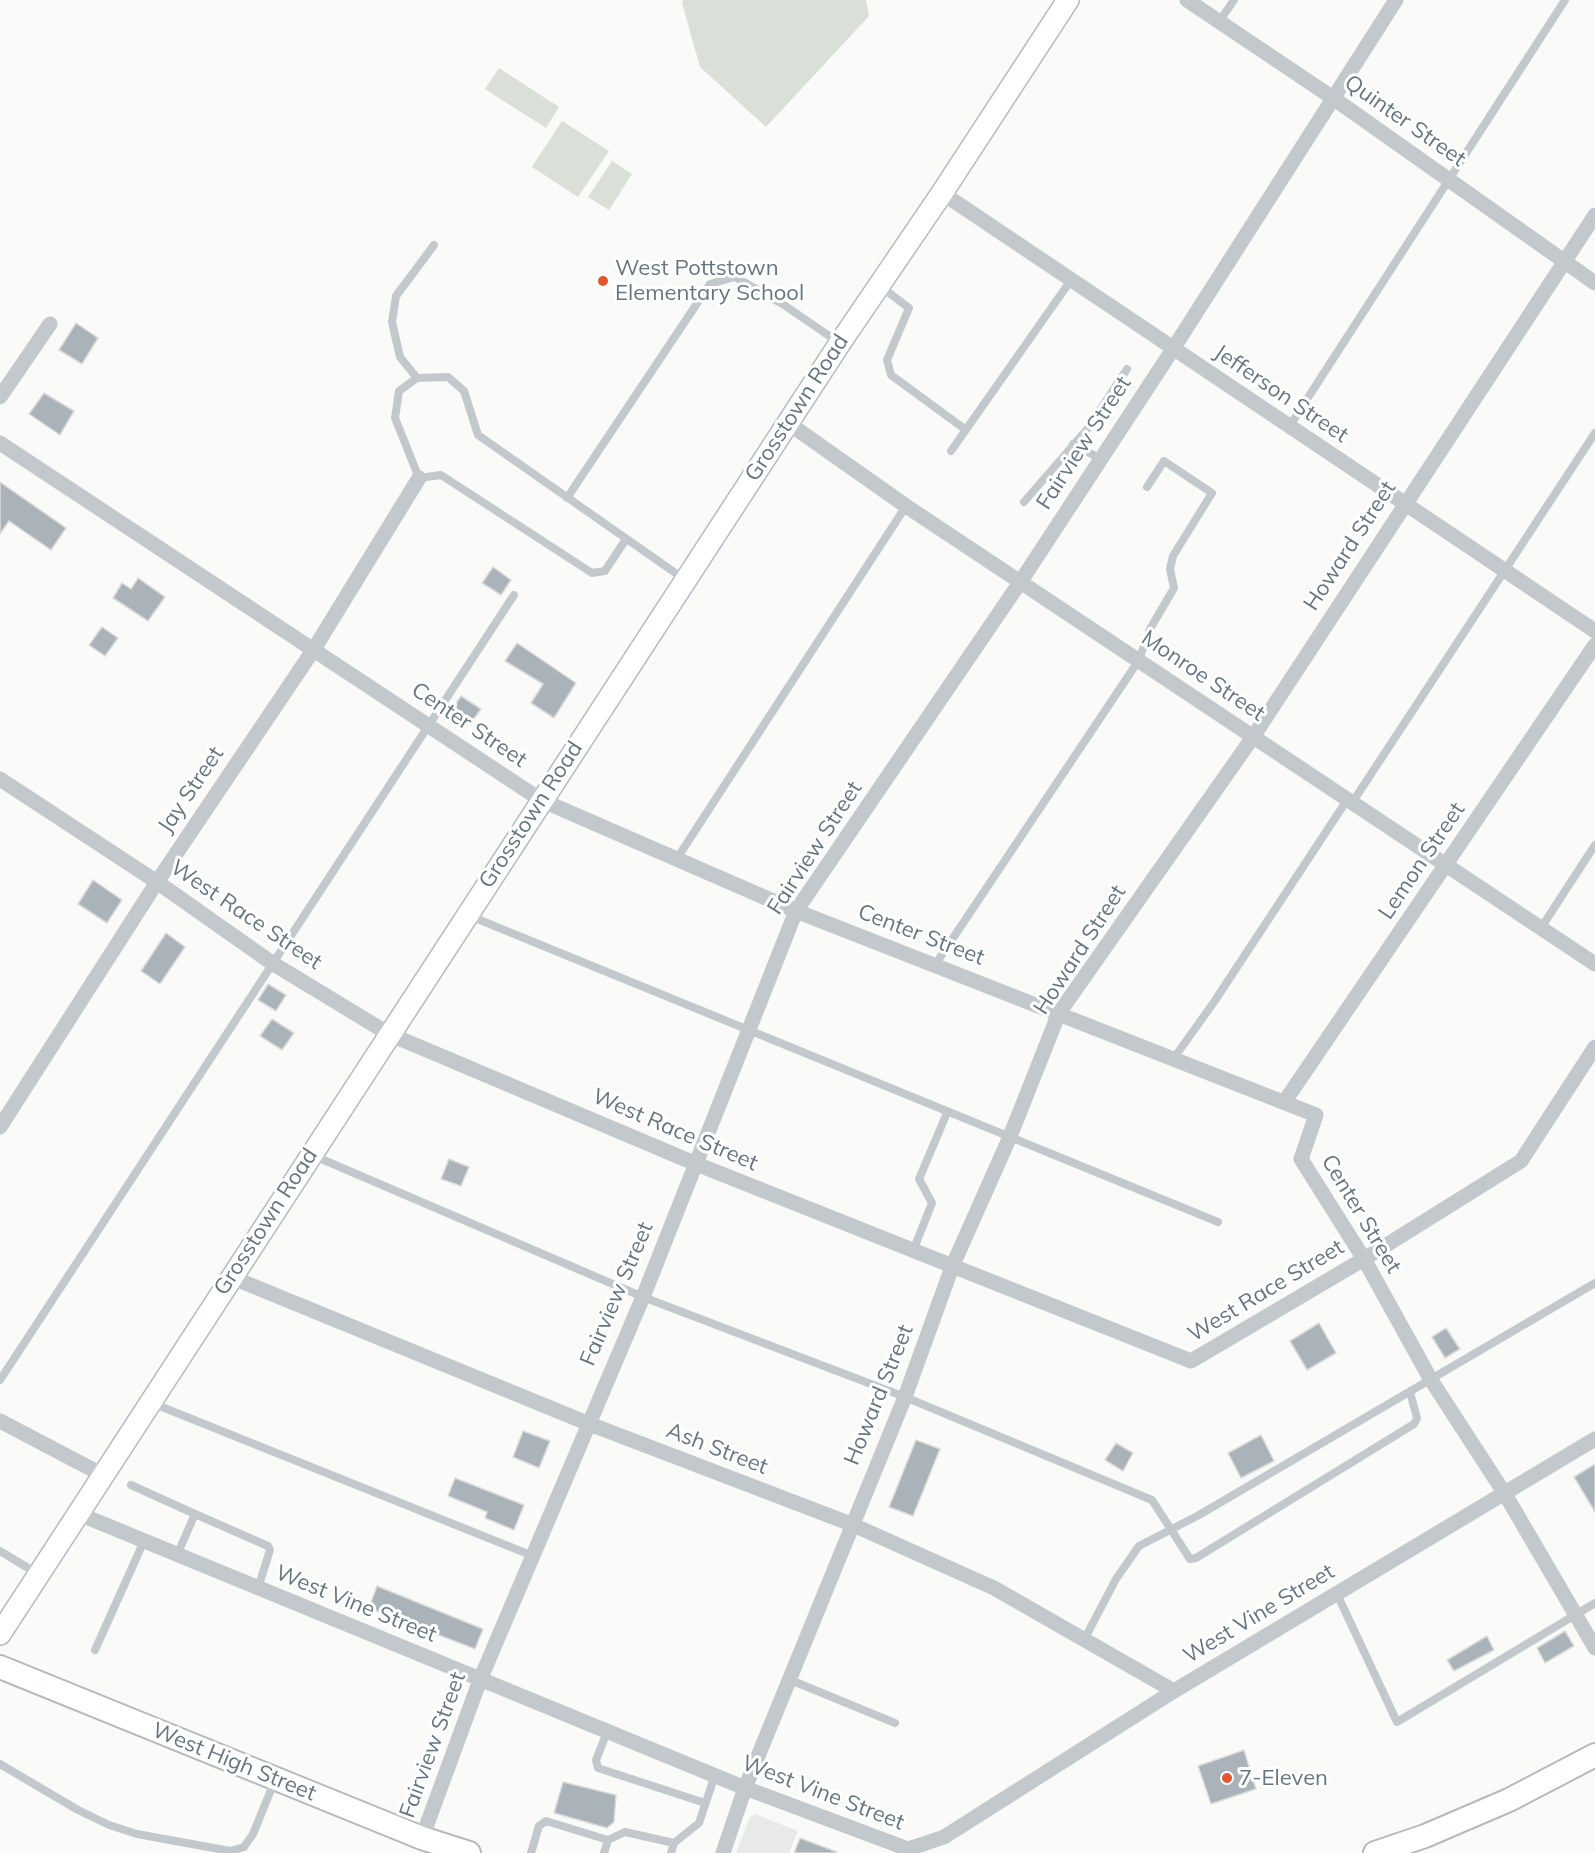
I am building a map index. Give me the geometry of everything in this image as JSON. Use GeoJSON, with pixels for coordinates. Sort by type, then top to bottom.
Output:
{"type":"FeatureCollection","features":[{"type":"Feature","properties":{"kind":"main road","name":"West High Street"},"geometry":{"type":"LineString","coordinates":[[0,1667],[422,1838],[469,1853]]}},
{"type":"Feature","properties":{"kind":"main road"},"geometry":{"type":"LineString","coordinates":[[1375,1853],[1425,1836],[1509,1800],[1595,1755]]}},
{"type":"Feature","properties":{"kind":"street","name":"Grosstown Road"},"geometry":{"type":"LineString","coordinates":[[0,1634],[466,914],[1068,0]]}},
{"type":"Feature","properties":{"kind":"street","name":"Quinter Street"},"geometry":{"type":"LineString","coordinates":[[1187,0],[1333,98],[1595,283]]}},
{"type":"Feature","properties":{"kind":"street","name":"Fairview Street"},"geometry":{"type":"LineString","coordinates":[[422,1838],[480,1680],[535,1557],[587,1423],[643,1297],[694,1163],[796,911],[1021,581],[1173,349],[1396,0]]}},
{"type":"Feature","properties":{"kind":"street","name":"Jefferson Street"},"geometry":{"type":"LineString","coordinates":[[942,193],[1595,631]]}},
{"type":"Feature","properties":{"kind":"street","name":"Howard Street"},"geometry":{"type":"LineString","coordinates":[[723,1853],[745,1788],[788,1679],[905,1397],[952,1267],[1009,1139],[1059,1013],[1253,737],[1595,215]]}},
{"type":"Feature","properties":{"kind":"street"},"geometry":{"type":"LineString","coordinates":[[0,397],[50,324]]}},
{"type":"Feature","properties":{"kind":"street","name":"Monroe Street"},"geometry":{"type":"LineString","coordinates":[[788,423],[906,506],[1595,964]]}},
{"type":"Feature","properties":{"kind":"street","name":"Center Street"},"geometry":{"type":"LineString","coordinates":[[0,443],[541,800],[796,911],[1316,1115],[1301,1159],[1364,1259],[1431,1380],[1505,1494],[1574,1616],[1595,1648]]}},
{"type":"Feature","properties":{"kind":"street","name":"Jay Street"},"geometry":{"type":"LineString","coordinates":[[0,1127],[157,882],[314,649],[419,478]]}},
{"type":"Feature","properties":{"kind":"street","name":"Lemon Street"},"geometry":{"type":"LineString","coordinates":[[1285,1101],[1595,645]]}},
{"type":"Feature","properties":{"kind":"street","name":"West Race Street"},"geometry":{"type":"LineString","coordinates":[[0,779],[157,882],[272,963],[389,1034],[694,1163],[1191,1361],[1364,1259]]}},
{"type":"Feature","properties":{"kind":"street"},"geometry":{"type":"LineString","coordinates":[[1364,1259],[1521,1161],[1595,1047]]}},
{"type":"Feature","properties":{"kind":"street","name":"Ash Street"},"geometry":{"type":"LineString","coordinates":[[231,1278],[587,1423],[851,1524],[994,1588],[1174,1691]]}},
{"type":"Feature","properties":{"kind":"street"},"geometry":{"type":"LineString","coordinates":[[0,1421],[103,1475]]}},
{"type":"Feature","properties":{"kind":"street","name":"West Vine Street"},"geometry":{"type":"LineString","coordinates":[[79,1514],[745,1788],[908,1849],[944,1837],[1174,1691],[1595,1439]]}},
{"type":"Feature","properties":{"kind":"lane"},"geometry":{"type":"LineString","coordinates":[[1219,22],[1234,0]]}},
{"type":"Feature","properties":{"kind":"lane"},"geometry":{"type":"LineString","coordinates":[[1289,427],[1565,0]]}},
{"type":"Feature","properties":{"kind":"lane"},"geometry":{"type":"LineString","coordinates":[[417,378],[400,357],[392,322],[396,296],[434,245]]}},
{"type":"Feature","properties":{"kind":"lane"},"geometry":{"type":"LineString","coordinates":[[567,498],[710,284],[735,277],[784,305],[840,343]]}},
{"type":"Feature","properties":{"kind":"lane"},"geometry":{"type":"LineString","coordinates":[[951,451],[1071,280]]}},
{"type":"Feature","properties":{"kind":"lane"},"geometry":{"type":"LineString","coordinates":[[879,285],[909,308],[887,360],[891,375],[966,430]]}},
{"type":"Feature","properties":{"kind":"lane"},"geometry":{"type":"LineString","coordinates":[[1024,502],[1089,427],[1126,369]]}},
{"type":"Feature","properties":{"kind":"lane"},"geometry":{"type":"LineString","coordinates":[[626,540],[604,571],[592,573],[441,475],[419,478],[395,418],[399,391],[417,378],[448,377],[464,391],[478,435],[685,579]]}},
{"type":"Feature","properties":{"kind":"lane"},"geometry":{"type":"LineString","coordinates":[[1174,1058],[1350,802],[1595,433]]}},
{"type":"Feature","properties":{"kind":"lane"},"geometry":{"type":"LineString","coordinates":[[1073,444],[1101,459]]}},
{"type":"Feature","properties":{"kind":"lane"},"geometry":{"type":"LineString","coordinates":[[935,965],[1139,660],[1150,629],[1174,588],[1170,569],[1173,556],[1212,493],[1164,461],[1147,487]]}},
{"type":"Feature","properties":{"kind":"lane"},"geometry":{"type":"LineString","coordinates":[[676,860],[906,506]]}},
{"type":"Feature","properties":{"kind":"lane"},"geometry":{"type":"LineString","coordinates":[[0,1380],[514,595]]}},
{"type":"Feature","properties":{"kind":"lane"},"geometry":{"type":"LineString","coordinates":[[1540,928],[1595,845]]}},
{"type":"Feature","properties":{"kind":"lane"},"geometry":{"type":"LineString","coordinates":[[466,914],[1009,1139],[1218,1222]]}},
{"type":"Feature","properties":{"kind":"lane"},"geometry":{"type":"LineString","coordinates":[[913,1251],[932,1203],[919,1179],[946,1113]]}},
{"type":"Feature","properties":{"kind":"lane"},"geometry":{"type":"LineString","coordinates":[[310,1154],[643,1297],[905,1397],[1152,1500],[1187,1557],[1196,1558],[1414,1424],[1417,1418],[1410,1392]]}},
{"type":"Feature","properties":{"kind":"lane"},"geometry":{"type":"LineString","coordinates":[[1084,1640],[1116,1578],[1139,1546],[1431,1380],[1595,1282]]}},
{"type":"Feature","properties":{"kind":"lane"},"geometry":{"type":"LineString","coordinates":[[150,1402],[535,1557]]}},
{"type":"Feature","properties":{"kind":"lane"},"geometry":{"type":"LineString","coordinates":[[130,1485],[268,1546],[270,1550],[258,1588]]}},
{"type":"Feature","properties":{"kind":"lane"},"geometry":{"type":"LineString","coordinates":[[177,1555],[195,1514]]}},
{"type":"Feature","properties":{"kind":"lane"},"geometry":{"type":"LineString","coordinates":[[95,1650],[144,1541]]}},
{"type":"Feature","properties":{"kind":"lane"},"geometry":{"type":"LineString","coordinates":[[0,1551],[40,1574]]}},
{"type":"Feature","properties":{"kind":"lane"},"geometry":{"type":"LineString","coordinates":[[1337,1594],[1397,1722],[1595,1604]]}},
{"type":"Feature","properties":{"kind":"lane"},"geometry":{"type":"LineString","coordinates":[[788,1679],[895,1723]]}},
{"type":"Feature","properties":{"kind":"lane"},"geometry":{"type":"LineString","coordinates":[[607,1732],[596,1760],[598,1768],[705,1803]]}},
{"type":"Feature","properties":{"kind":"lane"},"geometry":{"type":"LineString","coordinates":[[0,1764],[78,1810],[109,1825],[137,1834],[230,1851],[244,1847],[253,1834],[276,1779]]}},
{"type":"Feature","properties":{"kind":"lane"},"geometry":{"type":"LineString","coordinates":[[671,1853],[674,1844],[699,1823],[715,1775]]}},
{"type":"Feature","properties":{"kind":"lane"},"geometry":{"type":"LineString","coordinates":[[531,1853],[538,1826],[546,1821],[608,1840],[625,1832],[674,1844]]}},
{"type":"Feature","properties":{"kind":"lane"},"geometry":{"type":"LineString","coordinates":[[604,1853],[608,1840]]}},
{"type":"Feature","properties":{"kind":"shaded area"},"geometry":{"type":"Polygon","coordinates":[[[683,0],[866,0],[869,16],[766,127],[700,67],[683,0]]]}},
{"type":"Feature","properties":{"kind":"shaded area"},"geometry":{"type":"Polygon","coordinates":[[[499,68],[559,107],[546,128],[485,89],[499,68]]]}},
{"type":"Feature","properties":{"kind":"shaded area"},"geometry":{"type":"Polygon","coordinates":[[[562,121],[609,151],[578,197],[532,167],[562,121]]]}},
{"type":"Feature","properties":{"kind":"shaded area"},"geometry":{"type":"Polygon","coordinates":[[[612,161],[632,174],[609,210],[588,197],[612,161]]]}},
{"type":"Feature","properties":{"kind":"shaded area"},"geometry":{"type":"Polygon","coordinates":[[[755,1814],[798,1831],[789,1853],[736,1853],[750,1817],[755,1814]]]}},
{"type":"Feature","properties":{"kind":"building"},"geometry":{"type":"Polygon","coordinates":[[[76,323],[98,338],[82,364],[59,350],[76,323]]]}},
{"type":"Feature","properties":{"kind":"building"},"geometry":{"type":"Polygon","coordinates":[[[44,393],[74,411],[60,435],[29,414],[44,393]]]}},
{"type":"Feature","properties":{"kind":"building"},"geometry":{"type":"Polygon","coordinates":[[[0,482],[66,528],[51,550],[9,521],[0,534],[0,482]]]}},
{"type":"Feature","properties":{"kind":"building"},"geometry":{"type":"Polygon","coordinates":[[[493,567],[511,580],[501,595],[482,583],[493,567]]]}},
{"type":"Feature","properties":{"kind":"building"},"geometry":{"type":"Polygon","coordinates":[[[138,578],[165,597],[148,621],[113,598],[122,583],[131,589],[138,578]]]}},
{"type":"Feature","properties":{"kind":"building"},"geometry":{"type":"Polygon","coordinates":[[[102,627],[118,638],[105,656],[89,645],[102,627]]]}},
{"type":"Feature","properties":{"kind":"building"},"geometry":{"type":"Polygon","coordinates":[[[517,643],[576,683],[554,718],[531,703],[543,684],[505,661],[517,643]]]}},
{"type":"Feature","properties":{"kind":"building"},"geometry":{"type":"Polygon","coordinates":[[[461,696],[481,709],[470,724],[451,711],[461,696]]]}},
{"type":"Feature","properties":{"kind":"building"},"geometry":{"type":"Polygon","coordinates":[[[93,880],[122,900],[107,923],[78,904],[93,880]]]}},
{"type":"Feature","properties":{"kind":"building"},"geometry":{"type":"Polygon","coordinates":[[[166,933],[185,947],[160,984],[141,971],[166,933]]]}},
{"type":"Feature","properties":{"kind":"building"},"geometry":{"type":"Polygon","coordinates":[[[268,984],[286,995],[276,1011],[258,1000],[268,984]]]}},
{"type":"Feature","properties":{"kind":"building"},"geometry":{"type":"Polygon","coordinates":[[[272,1019],[294,1033],[282,1050],[260,1036],[272,1019]]]}},
{"type":"Feature","properties":{"kind":"building"},"geometry":{"type":"Polygon","coordinates":[[[449,1159],[469,1167],[461,1186],[441,1179],[449,1159]]]}},
{"type":"Feature","properties":{"kind":"building"},"geometry":{"type":"Polygon","coordinates":[[[1319,1323],[1336,1353],[1307,1370],[1290,1341],[1319,1323]]]}},
{"type":"Feature","properties":{"kind":"building"},"geometry":{"type":"Polygon","coordinates":[[[1446,1328],[1460,1349],[1445,1358],[1432,1337],[1446,1328]]]}},
{"type":"Feature","properties":{"kind":"building"},"geometry":{"type":"Polygon","coordinates":[[[523,1431],[550,1441],[539,1468],[513,1457],[523,1431]]]}},
{"type":"Feature","properties":{"kind":"building"},"geometry":{"type":"Polygon","coordinates":[[[1261,1435],[1274,1461],[1241,1478],[1228,1453],[1261,1435]]]}},
{"type":"Feature","properties":{"kind":"building"},"geometry":{"type":"Polygon","coordinates":[[[916,1440],[940,1449],[913,1516],[889,1507],[916,1440]]]}},
{"type":"Feature","properties":{"kind":"building"},"geometry":{"type":"Polygon","coordinates":[[[1116,1443],[1133,1453],[1123,1471],[1105,1460],[1116,1443]]]}},
{"type":"Feature","properties":{"kind":"building"},"geometry":{"type":"Polygon","coordinates":[[[1595,1464],[1595,1512],[1574,1477],[1595,1464]]]}},
{"type":"Feature","properties":{"kind":"building"},"geometry":{"type":"Polygon","coordinates":[[[455,1478],[524,1505],[514,1530],[485,1518],[487,1512],[448,1496],[455,1478]]]}},
{"type":"Feature","properties":{"kind":"building"},"geometry":{"type":"Polygon","coordinates":[[[377,1586],[483,1629],[475,1649],[369,1608],[377,1586]]]}},
{"type":"Feature","properties":{"kind":"building"},"geometry":{"type":"Polygon","coordinates":[[[1565,1631],[1574,1646],[1545,1663],[1537,1648],[1565,1631]]]}},
{"type":"Feature","properties":{"kind":"building"},"geometry":{"type":"Polygon","coordinates":[[[1487,1636],[1494,1650],[1454,1671],[1447,1660],[1487,1636]]]}},
{"type":"Feature","properties":{"kind":"building","name":"7-Eleven"},"geometry":{"type":"Polygon","coordinates":[[[1244,1750],[1256,1789],[1211,1804],[1198,1766],[1244,1750]]]}},
{"type":"Feature","properties":{"kind":"building"},"geometry":{"type":"Polygon","coordinates":[[[563,1782],[616,1795],[614,1822],[607,1828],[554,1813],[563,1782]]]}},
{"type":"Feature","properties":{"kind":"building"},"geometry":{"type":"Polygon","coordinates":[[[800,1838],[837,1852],[837,1853],[794,1853],[800,1838]]]}},
{"type":"Feature","properties":{"kind":"place","name":"West Pottstown Elementary School"},"geometry":{"type":"Point","coordinates":[603,281]}},
{"type":"Feature","properties":{"kind":"place","name":"7-Eleven"},"geometry":{"type":"Point","coordinates":[1227,1778]}}]}
